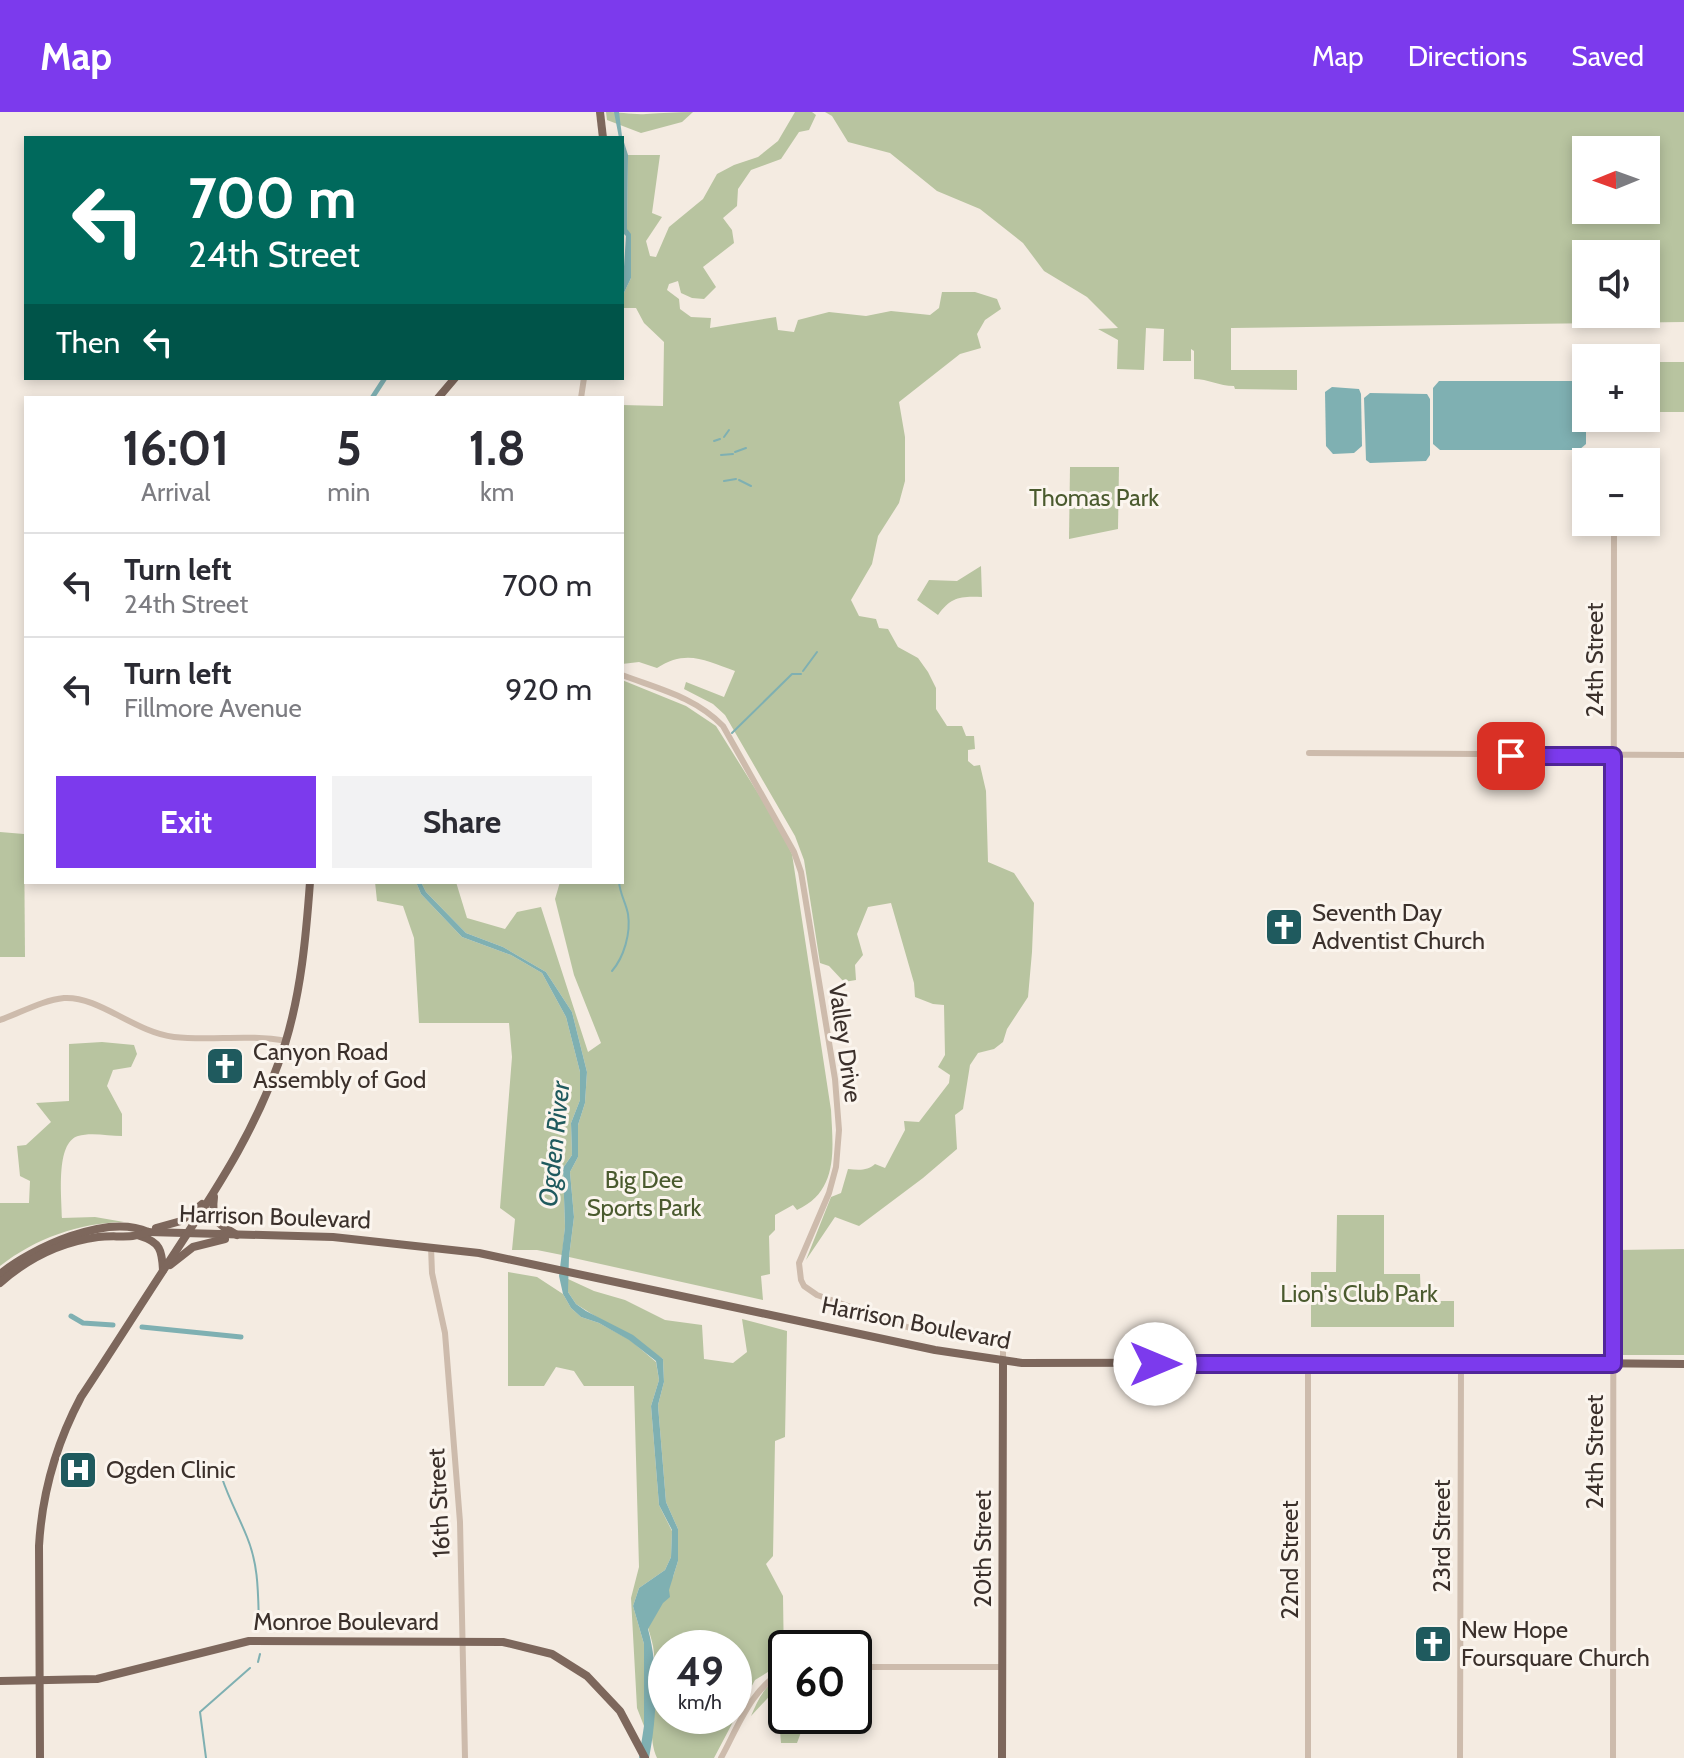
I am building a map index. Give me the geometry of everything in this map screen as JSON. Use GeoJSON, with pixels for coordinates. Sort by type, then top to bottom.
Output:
{"type":"FeatureCollection","features":[{"type":"Feature","properties":{"kind":"main road"},"geometry":{"type":"LineString","coordinates":[[600,112],[603,136]]}},
{"type":"Feature","properties":{"kind":"main road"},"geometry":{"type":"LineString","coordinates":[[440,396],[453,380]]}},
{"type":"Feature","properties":{"kind":"main road"},"geometry":{"type":"LineString","coordinates":[[40,1758],[40,1524],[51,1467],[74,1410],[251,1129],[286,1041],[302,964],[310,884]]}},
{"type":"Feature","properties":{"kind":"main road"},"geometry":{"type":"LineString","coordinates":[[143,1232],[179,1222],[214,1192]]}},
{"type":"Feature","properties":{"kind":"main road"},"geometry":{"type":"LineString","coordinates":[[214,1192],[212,1210],[216,1221],[239,1236]]}},
{"type":"Feature","properties":{"kind":"main road","name":"Harrison Boulevard"},"geometry":{"type":"LineString","coordinates":[[0,1274],[32,1252],[67,1237],[103,1229],[333,1237],[431,1247],[551,1268],[935,1350],[1003,1361],[1072,1364],[1684,1364]]}},
{"type":"Feature","properties":{"kind":"main road"},"geometry":{"type":"LineString","coordinates":[[143,1232],[158,1244],[163,1271]]}},
{"type":"Feature","properties":{"kind":"main road","name":"Harrison Boulevard"},"geometry":{"type":"LineString","coordinates":[[0,1283],[27,1263],[61,1247],[93,1238],[143,1232]]}},
{"type":"Feature","properties":{"kind":"main road"},"geometry":{"type":"LineString","coordinates":[[163,1271],[198,1245],[239,1236]]}},
{"type":"Feature","properties":{"kind":"main road","name":"20th Street"},"geometry":{"type":"LineString","coordinates":[[1002,1758],[1003,1361]]}},
{"type":"Feature","properties":{"kind":"main road","name":"Monroe Boulevard"},"geometry":{"type":"LineString","coordinates":[[0,1681],[103,1678],[249,1641],[515,1643],[542,1650],[568,1662],[594,1681],[611,1699],[645,1758]]}},
{"type":"Feature","properties":{"kind":"street","name":"24th Street"},"geometry":{"type":"LineString","coordinates":[[1613,1758],[1614,536]]}},
{"type":"Feature","properties":{"kind":"street","name":"Valley Drive"},"geometry":{"type":"LineString","coordinates":[[624,676],[690,699],[708,710],[723,726],[794,852],[801,872],[835,1079],[839,1130],[836,1167],[829,1193],[799,1260],[804,1286],[817,1295],[910,1328],[956,1337],[1002,1341]]}},
{"type":"Feature","properties":{"kind":"street"},"geometry":{"type":"LineString","coordinates":[[1309,753],[1684,755]]}},
{"type":"Feature","properties":{"kind":"street"},"geometry":{"type":"LineString","coordinates":[[0,1020],[52,1000],[71,998],[95,1004],[151,1033],[286,1041]]}},
{"type":"Feature","properties":{"kind":"street","name":"16th Street"},"geometry":{"type":"LineString","coordinates":[[431,1247],[432,1273],[445,1333],[458,1491],[465,1758]]}},
{"type":"Feature","properties":{"kind":"street","name":"20th Street"},"geometry":{"type":"LineString","coordinates":[[1002,1341],[1003,1361]]}},
{"type":"Feature","properties":{"kind":"street","name":"22nd Street"},"geometry":{"type":"LineString","coordinates":[[1308,1362],[1308,1758]]}},
{"type":"Feature","properties":{"kind":"street","name":"23rd Street"},"geometry":{"type":"LineString","coordinates":[[1460,1758],[1461,1362]]}},
{"type":"Feature","properties":{"kind":"street"},"geometry":{"type":"LineString","coordinates":[[872,1667],[1003,1667]]}},
{"type":"Feature","properties":{"kind":"street"},"geometry":{"type":"LineString","coordinates":[[721,1758],[753,1698],[768,1683]]}},
{"type":"Feature","properties":{"kind":"green space"},"geometry":{"type":"Polygon","coordinates":[[[606,112],[693,112],[682,122],[641,133],[607,120],[606,112]]]}},
{"type":"Feature","properties":{"kind":"green space"},"geometry":{"type":"Polygon","coordinates":[[[795,112],[812,112],[816,115],[809,130],[799,132],[781,159],[751,170],[738,189],[737,206],[723,218],[732,230],[734,243],[703,267],[716,287],[704,299],[681,293],[678,281],[669,284],[667,290],[679,299],[680,309],[691,317],[711,318],[710,328],[776,317],[778,330],[794,332],[798,320],[829,312],[866,316],[891,311],[930,315],[939,308],[942,292],[975,292],[997,299],[1001,309],[985,320],[977,334],[981,348],[960,354],[899,402],[905,437],[905,481],[899,503],[878,536],[872,564],[851,600],[859,616],[876,619],[879,628],[888,629],[898,647],[918,658],[936,688],[936,709],[947,726],[962,726],[966,736],[974,736],[975,749],[968,750],[968,761],[974,766],[980,765],[986,791],[988,862],[1014,873],[1034,903],[1028,997],[1007,1029],[1003,1042],[994,1049],[978,1053],[970,1065],[963,1109],[955,1115],[957,1149],[859,1226],[835,1217],[806,1260],[831,1197],[841,1193],[848,1169],[866,1169],[875,1164],[885,1168],[905,1130],[904,1121],[919,1122],[949,1083],[950,1075],[938,1067],[945,1055],[944,1005],[915,997],[914,983],[891,903],[868,907],[857,934],[863,955],[855,965],[856,980],[844,982],[829,966],[820,963],[804,860],[795,836],[725,715],[713,704],[684,689],[686,682],[724,697],[735,671],[696,658],[677,659],[657,668],[639,662],[624,664],[624,405],[663,406],[664,342],[644,323],[636,308],[624,308],[624,293],[631,278],[627,229],[628,155],[660,155],[652,213],[662,217],[646,241],[650,256],[656,257],[669,227],[703,199],[717,174],[758,157],[778,141],[795,112]]]}},
{"type":"Feature","properties":{"kind":"green space"},"geometry":{"type":"Polygon","coordinates":[[[825,112],[1684,112],[1684,322],[1660,322],[1660,240],[1572,240],[1572,323],[1231,328],[1231,370],[1297,370],[1297,390],[1235,389],[1234,386],[1194,379],[1194,351],[1191,349],[1191,361],[1163,361],[1164,329],[1146,328],[1144,370],[1117,369],[1118,340],[1098,329],[1118,328],[1087,297],[1044,271],[1023,243],[980,209],[937,191],[890,153],[848,142],[832,116],[825,112]]]}},
{"type":"Feature","properties":{"kind":"green space"},"geometry":{"type":"Polygon","coordinates":[[[1660,362],[1684,362],[1684,412],[1660,412],[1660,362]]]}},
{"type":"Feature","properties":{"kind":"green space","name":"Thomas Park"},"geometry":{"type":"Polygon","coordinates":[[[1070,467],[1119,467],[1118,529],[1069,539],[1070,467]]]}},
{"type":"Feature","properties":{"kind":"green space"},"geometry":{"type":"Polygon","coordinates":[[[981,566],[982,597],[957,599],[947,604],[938,615],[917,600],[929,580],[957,581],[981,566]]]}},
{"type":"Feature","properties":{"kind":"green space","name":"Big Dee Sports Park"},"geometry":{"type":"Polygon","coordinates":[[[624,681],[686,706],[716,726],[776,822],[792,854],[831,1110],[832,1154],[827,1180],[811,1202],[797,1210],[793,1205],[775,1215],[775,1230],[769,1236],[770,1274],[761,1276],[763,1300],[569,1257],[574,1217],[570,1172],[578,1157],[578,1125],[585,1103],[587,1072],[572,1012],[546,972],[503,947],[466,933],[422,884],[457,884],[467,918],[505,929],[517,912],[541,907],[588,1052],[601,1043],[574,975],[555,899],[559,884],[624,884],[624,681]]]}},
{"type":"Feature","properties":{"kind":"green space"},"geometry":{"type":"Polygon","coordinates":[[[0,832],[24,834],[25,957],[0,957],[0,832]]]}},
{"type":"Feature","properties":{"kind":"green space"},"geometry":{"type":"Polygon","coordinates":[[[375,884],[417,884],[421,894],[462,937],[511,955],[542,973],[566,1017],[580,1072],[580,1100],[571,1123],[572,1155],[563,1168],[565,1227],[562,1255],[537,1250],[512,1250],[515,1219],[500,1208],[512,1057],[509,1023],[419,1023],[414,938],[403,906],[377,901],[375,884]]]}},
{"type":"Feature","properties":{"kind":"green space"},"geometry":{"type":"Polygon","coordinates":[[[102,1042],[134,1045],[137,1054],[131,1067],[113,1070],[107,1086],[122,1114],[122,1136],[89,1134],[71,1141],[61,1172],[62,1218],[95,1217],[124,1222],[91,1225],[59,1234],[28,1247],[0,1266],[0,1203],[29,1203],[30,1181],[20,1176],[17,1146],[26,1145],[51,1122],[36,1103],[69,1101],[69,1044],[102,1042]]]}},
{"type":"Feature","properties":{"kind":"green space","name":"Lion's Club Park"},"geometry":{"type":"Polygon","coordinates":[[[1337,1215],[1384,1215],[1384,1274],[1420,1274],[1421,1301],[1454,1301],[1454,1327],[1311,1327],[1311,1272],[1336,1272],[1337,1215]]]}},
{"type":"Feature","properties":{"kind":"green space"},"geometry":{"type":"Polygon","coordinates":[[[1684,1249],[1684,1355],[1617,1355],[1618,1250],[1684,1249]]]}},
{"type":"Feature","properties":{"kind":"green space"},"geometry":{"type":"Polygon","coordinates":[[[508,1272],[537,1277],[563,1294],[581,1317],[630,1340],[656,1362],[659,1380],[651,1406],[659,1505],[672,1531],[671,1557],[665,1570],[639,1588],[633,1606],[644,1644],[644,1726],[637,1708],[631,1598],[639,1567],[634,1386],[584,1386],[574,1371],[556,1367],[544,1386],[508,1386],[508,1272]]]}},
{"type":"Feature","properties":{"kind":"green space"},"geometry":{"type":"Polygon","coordinates":[[[568,1279],[625,1300],[665,1320],[702,1325],[704,1359],[733,1363],[747,1352],[742,1319],[787,1331],[785,1437],[775,1441],[773,1556],[766,1564],[783,1596],[783,1630],[768,1630],[768,1672],[752,1686],[752,1630],[649,1630],[645,1613],[646,1592],[673,1577],[678,1561],[678,1529],[666,1502],[658,1405],[664,1382],[663,1359],[576,1304],[568,1292],[568,1279]]]}},
{"type":"Feature","properties":{"kind":"green space"},"geometry":{"type":"Polygon","coordinates":[[[768,1686],[768,1698],[752,1715],[752,1714],[768,1686]]]}},
{"type":"Feature","properties":{"kind":"green space"},"geometry":{"type":"Polygon","coordinates":[[[652,1734],[727,1734],[714,1758],[657,1758],[652,1734]]]}},
{"type":"Feature","properties":{"kind":"green space"},"geometry":{"type":"Polygon","coordinates":[[[780,1734],[800,1734],[797,1743],[781,1743],[780,1734]]]}},
{"type":"Feature","properties":{"kind":"water"},"geometry":{"type":"Polygon","coordinates":[[[614,112],[619,112],[622,136],[619,136],[614,112]]]}},
{"type":"Feature","properties":{"kind":"water"},"geometry":{"type":"Polygon","coordinates":[[[624,142],[628,155],[627,229],[631,234],[631,278],[624,293],[624,142]]]}},
{"type":"Feature","properties":{"kind":"water"},"geometry":{"type":"Polygon","coordinates":[[[1439,381],[1572,381],[1572,432],[1586,432],[1586,444],[1572,450],[1440,450],[1433,444],[1433,388],[1439,381]]]}},
{"type":"Feature","properties":{"kind":"water"},"geometry":{"type":"Polygon","coordinates":[[[1332,387],[1359,389],[1361,394],[1362,446],[1354,453],[1333,454],[1326,446],[1325,392],[1332,387]]]}},
{"type":"Feature","properties":{"kind":"water"},"geometry":{"type":"Polygon","coordinates":[[[1370,393],[1427,394],[1430,399],[1430,455],[1426,461],[1370,463],[1366,460],[1364,398],[1370,393]]]}},
{"type":"Feature","properties":{"kind":"water"},"geometry":{"type":"Polygon","coordinates":[[[417,884],[422,884],[466,933],[503,947],[546,972],[572,1012],[587,1072],[585,1103],[578,1125],[578,1157],[570,1172],[574,1217],[568,1292],[576,1304],[633,1335],[663,1359],[664,1382],[658,1405],[666,1502],[678,1529],[678,1561],[669,1590],[670,1597],[648,1629],[648,1734],[653,1734],[649,1758],[639,1758],[644,1726],[644,1644],[633,1606],[639,1588],[665,1570],[671,1557],[672,1530],[659,1505],[651,1406],[659,1380],[656,1361],[629,1340],[581,1317],[563,1294],[559,1276],[565,1227],[563,1168],[572,1155],[571,1123],[580,1100],[580,1072],[566,1017],[542,973],[511,955],[462,937],[421,894],[417,884]]]}},
{"type":"Feature","properties":{"kind":"waterway"},"geometry":{"type":"LineString","coordinates":[[373,396],[384,380]]}},
{"type":"Feature","properties":{"kind":"waterway"},"geometry":{"type":"LineString","coordinates":[[724,437],[729,430]]}},
{"type":"Feature","properties":{"kind":"waterway"},"geometry":{"type":"LineString","coordinates":[[714,441],[720,439]]}},
{"type":"Feature","properties":{"kind":"waterway"},"geometry":{"type":"LineString","coordinates":[[735,452],[746,448]]}},
{"type":"Feature","properties":{"kind":"waterway"},"geometry":{"type":"LineString","coordinates":[[721,455],[733,454]]}},
{"type":"Feature","properties":{"kind":"waterway"},"geometry":{"type":"LineString","coordinates":[[724,481],[736,479]]}},
{"type":"Feature","properties":{"kind":"waterway"},"geometry":{"type":"LineString","coordinates":[[739,480],[751,486]]}},
{"type":"Feature","properties":{"kind":"waterway"},"geometry":{"type":"LineString","coordinates":[[803,671],[817,652]]}},
{"type":"Feature","properties":{"kind":"waterway"},"geometry":{"type":"LineString","coordinates":[[732,733],[792,674],[801,674]]}},
{"type":"Feature","properties":{"kind":"waterway"},"geometry":{"type":"LineString","coordinates":[[612,971],[623,952],[628,929],[628,914],[619,884]]}},
{"type":"Feature","properties":{"kind":"waterway"},"geometry":{"type":"LineString","coordinates":[[71,1316],[83,1323],[113,1325]]}},
{"type":"Feature","properties":{"kind":"waterway"},"geometry":{"type":"LineString","coordinates":[[142,1327],[241,1337]]}},
{"type":"Feature","properties":{"kind":"waterway"},"geometry":{"type":"LineString","coordinates":[[222,1478],[254,1559],[259,1626]]}},
{"type":"Feature","properties":{"kind":"waterway"},"geometry":{"type":"LineString","coordinates":[[258,1662],[260,1654]]}},
{"type":"Feature","properties":{"kind":"waterway"},"geometry":{"type":"LineString","coordinates":[[206,1758],[200,1712],[250,1668]]}},
{"type":"Feature","properties":{"kind":"place","name":"Seventh Day Adventist Church"},"geometry":{"type":"Point","coordinates":[1284,927]}},
{"type":"Feature","properties":{"kind":"place","name":"Canyon Road Assembly of God"},"geometry":{"type":"Point","coordinates":[225,1066]}},
{"type":"Feature","properties":{"kind":"place","name":"Ogden Clinic"},"geometry":{"type":"Point","coordinates":[78,1470]}},
{"type":"Feature","properties":{"kind":"place","name":"New Hope Foursquare Church"},"geometry":{"type":"Point","coordinates":[1433,1644]}},
{"type":"Feature","properties":{"kind":"route"},"geometry":{"type":"LineString","coordinates":[[1155,1364],[1613,1364],[1613,756],[1511,756]]}},
{"type":"Feature","properties":{"kind":"water label","name":"Ogden River"},"geometry":{"type":"Point","coordinates":[554,1144]}}]}
